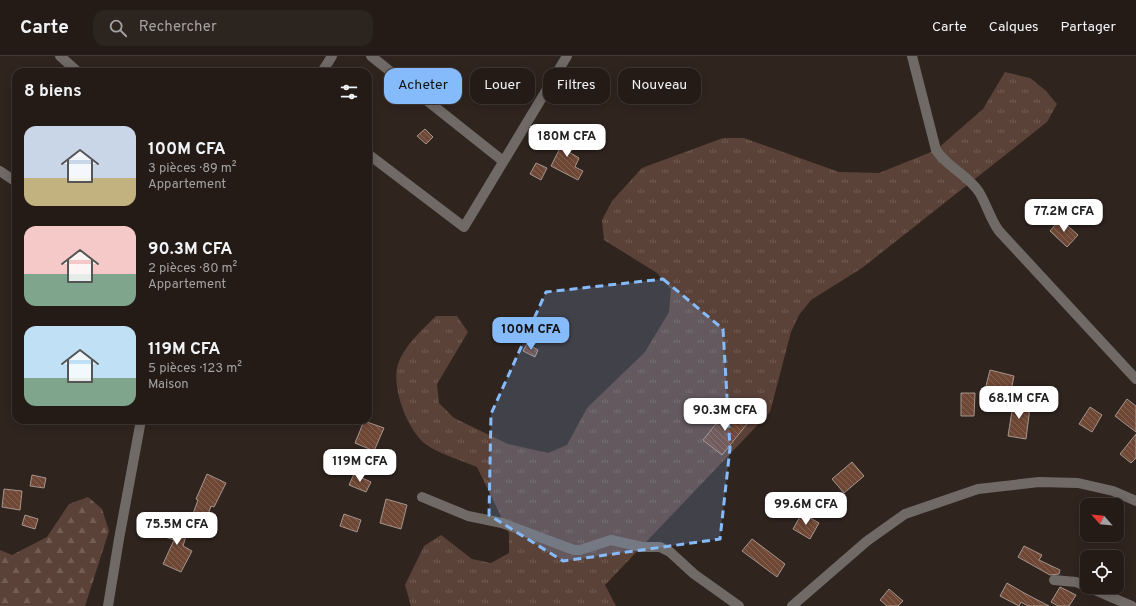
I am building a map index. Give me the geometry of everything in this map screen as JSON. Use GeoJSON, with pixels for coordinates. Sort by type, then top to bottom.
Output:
{"type":"FeatureCollection","features":[{"type":"Feature","properties":{"kind":"street"},"geometry":{"type":"LineString","coordinates":[[60,56],[74,68]]}},
{"type":"Feature","properties":{"kind":"street"},"geometry":{"type":"LineString","coordinates":[[324,68],[332,56]]}},
{"type":"Feature","properties":{"kind":"street"},"geometry":{"type":"LineString","coordinates":[[371,56],[503,161]]}},
{"type":"Feature","properties":{"kind":"street"},"geometry":{"type":"LineString","coordinates":[[372,157],[464,227],[567,56]]}},
{"type":"Feature","properties":{"kind":"street"},"geometry":{"type":"LineString","coordinates":[[912,56],[936,150],[942,160],[978,191],[992,221],[999,231],[1136,379]]}},
{"type":"Feature","properties":{"kind":"street"},"geometry":{"type":"LineString","coordinates":[[0,171],[12,179]]}},
{"type":"Feature","properties":{"kind":"street"},"geometry":{"type":"LineString","coordinates":[[108,606],[140,424]]}},
{"type":"Feature","properties":{"kind":"street"},"geometry":{"type":"LineString","coordinates":[[792,606],[867,541],[905,514],[978,488],[1039,482],[1078,484],[1113,491],[1136,501]]}},
{"type":"Feature","properties":{"kind":"street"},"geometry":{"type":"LineString","coordinates":[[422,497],[468,516],[502,523],[574,550],[580,550],[610,540],[642,546],[660,547],[670,552],[694,574],[739,606]]}},
{"type":"Feature","properties":{"kind":"street"},"geometry":{"type":"LineString","coordinates":[[1054,580],[1076,582],[1132,606]]}},
{"type":"Feature","properties":{"kind":"highlighted area"},"geometry":{"type":"Polygon","coordinates":[[[663,279],[723,329],[730,448],[720,539],[563,561],[489,515],[491,414],[546,292],[663,279]]]}},
{"type":"Feature","properties":{"kind":"green space"},"geometry":{"type":"Polygon","coordinates":[[[1005,72],[1030,78],[1045,90],[1057,104],[1047,122],[862,268],[811,300],[799,315],[791,332],[770,412],[605,585],[616,606],[411,606],[405,585],[424,546],[441,535],[472,559],[491,563],[509,553],[509,533],[477,467],[443,454],[424,443],[412,428],[402,406],[397,384],[396,373],[398,364],[404,351],[436,316],[457,316],[468,332],[437,384],[439,403],[454,418],[508,444],[548,453],[567,445],[587,408],[645,352],[669,312],[671,289],[657,273],[604,240],[602,220],[612,201],[642,168],[723,138],[744,138],[839,172],[879,173],[936,150],[983,109],[1005,72]]]}},
{"type":"Feature","properties":{"kind":"green space"},"geometry":{"type":"Polygon","coordinates":[[[88,497],[102,509],[109,531],[85,606],[0,606],[0,550],[12,555],[47,537],[69,504],[88,497]]]}},
{"type":"Feature","properties":{"kind":"building"},"geometry":{"type":"Polygon","coordinates":[[[425,129],[433,137],[426,144],[417,136],[425,129]]]}},
{"type":"Feature","properties":{"kind":"building"},"geometry":{"type":"Polygon","coordinates":[[[565,133],[577,140],[569,152],[579,158],[575,167],[583,171],[578,180],[551,166],[563,142],[560,141],[565,133]]]}},
{"type":"Feature","properties":{"kind":"building"},"geometry":{"type":"Polygon","coordinates":[[[536,163],[547,168],[541,180],[530,174],[536,163]]]}},
{"type":"Feature","properties":{"kind":"building"},"geometry":{"type":"Polygon","coordinates":[[[1060,219],[1078,235],[1067,247],[1050,231],[1060,219]]]}},
{"type":"Feature","properties":{"kind":"building"},"geometry":{"type":"Polygon","coordinates":[[[527,344],[538,350],[535,357],[523,351],[527,344]]]}},
{"type":"Feature","properties":{"kind":"building"},"geometry":{"type":"Polygon","coordinates":[[[990,370],[1014,376],[1010,396],[985,390],[990,370]]]}},
{"type":"Feature","properties":{"kind":"building"},"geometry":{"type":"Polygon","coordinates":[[[961,393],[975,393],[974,416],[961,416],[961,393]]]}},
{"type":"Feature","properties":{"kind":"building"},"geometry":{"type":"Polygon","coordinates":[[[1127,399],[1136,406],[1136,432],[1115,416],[1127,399]]]}},
{"type":"Feature","properties":{"kind":"building"},"geometry":{"type":"Polygon","coordinates":[[[1010,400],[1024,402],[1024,406],[1030,407],[1026,439],[1008,436],[1012,411],[1009,410],[1010,400]]]}},
{"type":"Feature","properties":{"kind":"building"},"geometry":{"type":"Polygon","coordinates":[[[1090,407],[1102,415],[1092,432],[1079,424],[1090,407]]]}},
{"type":"Feature","properties":{"kind":"building"},"geometry":{"type":"Polygon","coordinates":[[[728,409],[747,424],[722,455],[703,440],[728,409]]]}},
{"type":"Feature","properties":{"kind":"building"},"geometry":{"type":"Polygon","coordinates":[[[363,424],[372,424],[384,428],[374,451],[355,443],[363,424]]]}},
{"type":"Feature","properties":{"kind":"building"},"geometry":{"type":"Polygon","coordinates":[[[1136,434],[1136,458],[1131,463],[1120,454],[1136,434]]]}},
{"type":"Feature","properties":{"kind":"building"},"geometry":{"type":"Polygon","coordinates":[[[852,462],[864,476],[844,493],[832,479],[852,462]]]}},
{"type":"Feature","properties":{"kind":"building"},"geometry":{"type":"Polygon","coordinates":[[[207,474],[226,483],[214,507],[211,506],[204,527],[190,522],[198,500],[196,499],[207,474]]]}},
{"type":"Feature","properties":{"kind":"building"},"geometry":{"type":"Polygon","coordinates":[[[354,474],[371,482],[366,492],[349,485],[354,474]]]}},
{"type":"Feature","properties":{"kind":"building"},"geometry":{"type":"Polygon","coordinates":[[[32,475],[46,478],[44,488],[30,486],[32,475]]]}},
{"type":"Feature","properties":{"kind":"building"},"geometry":{"type":"Polygon","coordinates":[[[4,489],[22,491],[20,510],[2,507],[4,489]]]}},
{"type":"Feature","properties":{"kind":"building"},"geometry":{"type":"Polygon","coordinates":[[[386,499],[407,505],[401,529],[380,523],[386,499]]]}},
{"type":"Feature","properties":{"kind":"building"},"geometry":{"type":"Polygon","coordinates":[[[802,513],[819,523],[810,539],[793,529],[802,513]]]}},
{"type":"Feature","properties":{"kind":"building"},"geometry":{"type":"Polygon","coordinates":[[[344,514],[361,520],[357,532],[340,526],[344,514]]]}},
{"type":"Feature","properties":{"kind":"building"},"geometry":{"type":"Polygon","coordinates":[[[25,515],[38,519],[35,529],[22,525],[25,515]]]}},
{"type":"Feature","properties":{"kind":"building"},"geometry":{"type":"Polygon","coordinates":[[[170,520],[189,526],[183,546],[192,551],[181,572],[163,564],[174,540],[165,537],[170,520]]]}},
{"type":"Feature","properties":{"kind":"building"},"geometry":{"type":"Polygon","coordinates":[[[752,539],[785,564],[777,577],[742,551],[752,539]]]}},
{"type":"Feature","properties":{"kind":"building"},"geometry":{"type":"Polygon","coordinates":[[[1024,546],[1042,555],[1039,560],[1060,570],[1059,574],[1050,575],[1018,557],[1024,546]]]}},
{"type":"Feature","properties":{"kind":"building"},"geometry":{"type":"Polygon","coordinates":[[[1007,583],[1049,606],[1028,606],[1021,602],[1019,606],[1000,596],[1007,583]]]}},
{"type":"Feature","properties":{"kind":"building"},"geometry":{"type":"Polygon","coordinates":[[[1060,587],[1076,595],[1069,606],[1058,606],[1051,602],[1060,587]]]}},
{"type":"Feature","properties":{"kind":"building"},"geometry":{"type":"Polygon","coordinates":[[[889,589],[903,601],[898,606],[887,606],[880,600],[889,589]]]}}]}
